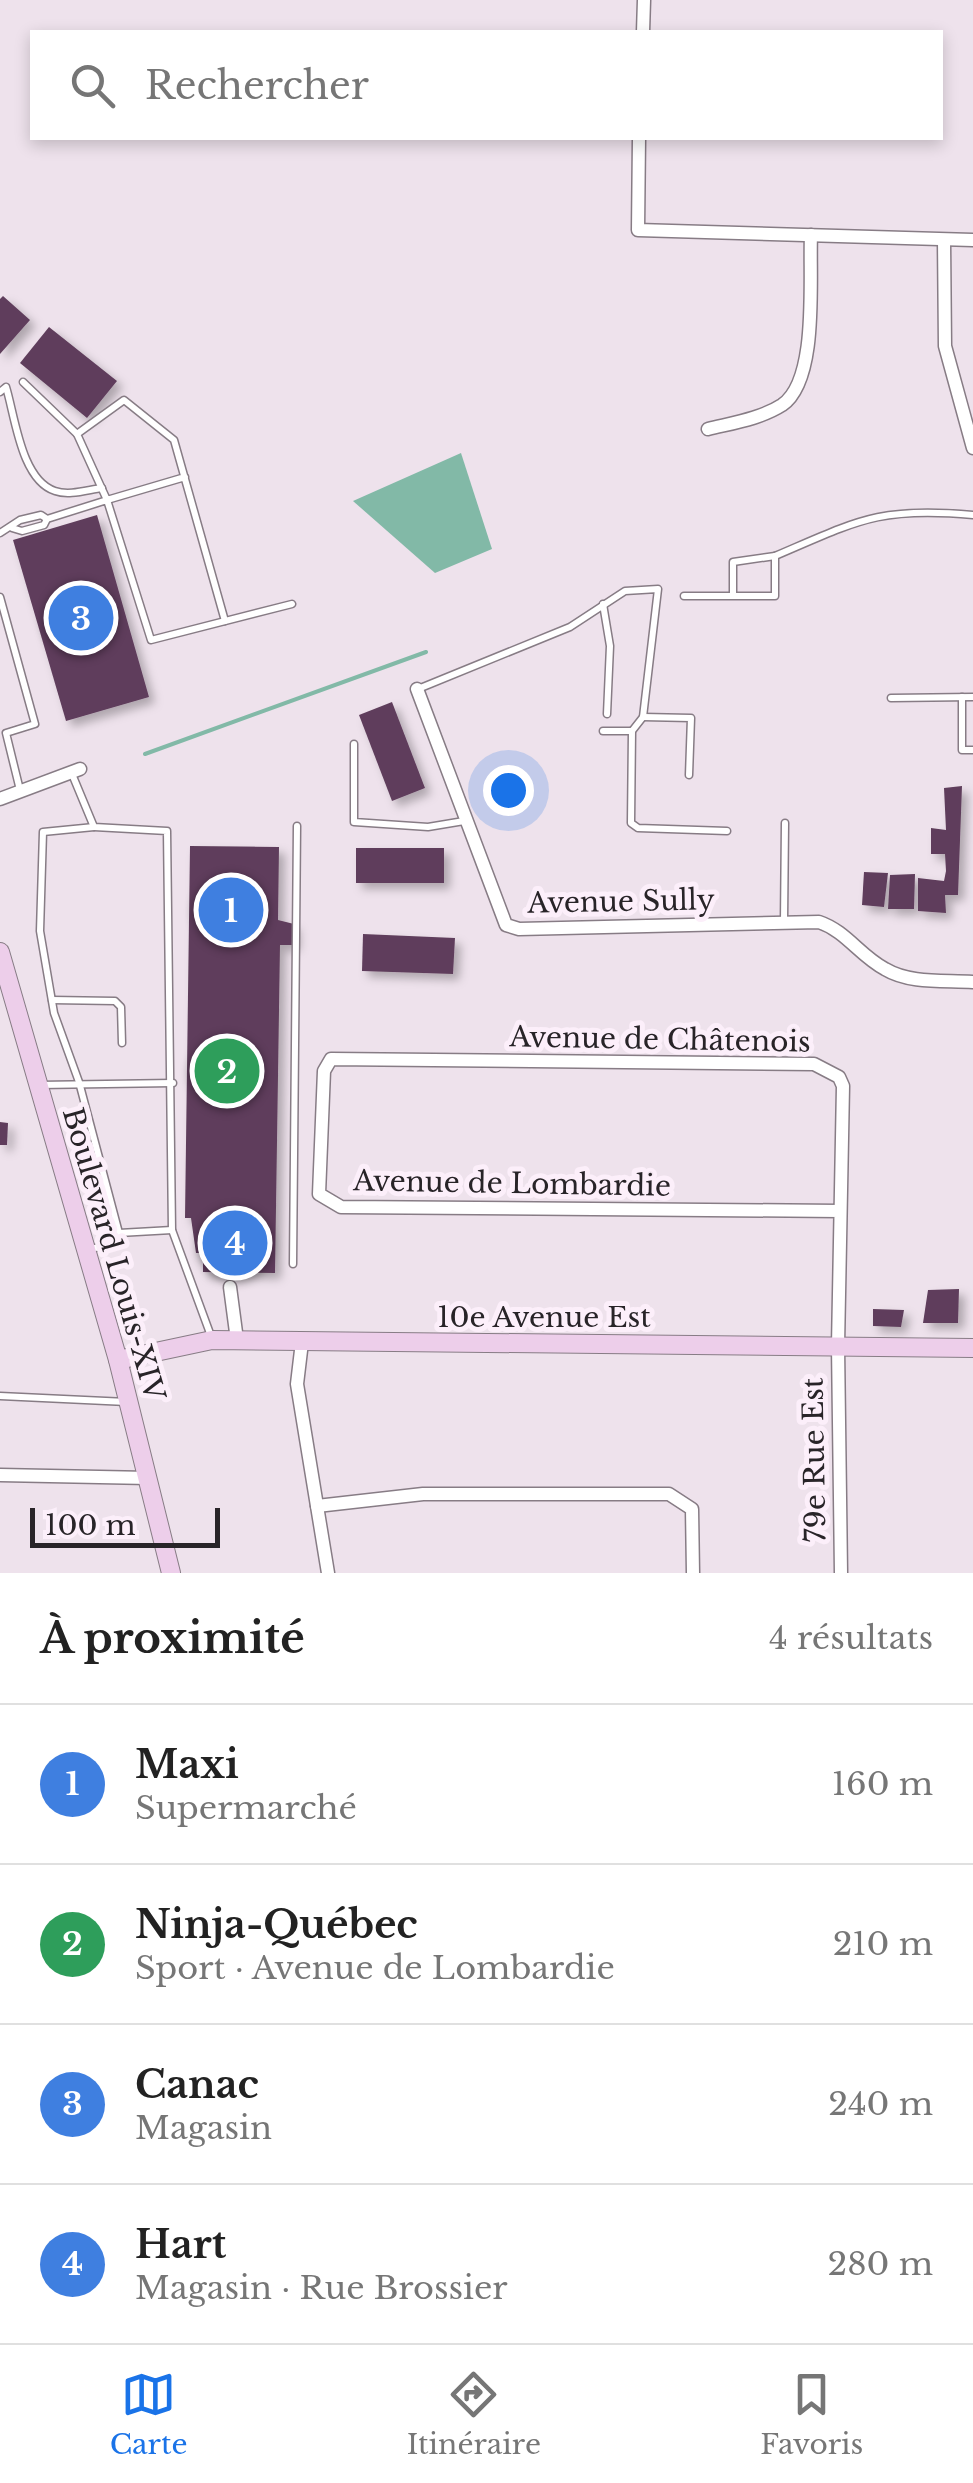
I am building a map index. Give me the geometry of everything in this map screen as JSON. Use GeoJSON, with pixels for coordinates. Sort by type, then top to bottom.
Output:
{"type":"FeatureCollection","features":[{"type":"Feature","properties":{"kind":"street"},"geometry":{"type":"LineString","coordinates":[[643,30],[644,0]]}},
{"type":"Feature","properties":{"kind":"street"},"geometry":{"type":"LineString","coordinates":[[640,140],[638,230],[973,240]]}},
{"type":"Feature","properties":{"kind":"street"},"geometry":{"type":"LineString","coordinates":[[708,429],[755,417],[795,393],[806,370],[811,235]]}},
{"type":"Feature","properties":{"kind":"street"},"geometry":{"type":"LineString","coordinates":[[944,240],[945,346],[973,448]]}},
{"type":"Feature","properties":{"kind":"street","name":"Avenue Sully"},"geometry":{"type":"LineString","coordinates":[[417,689],[506,926],[519,929],[784,922],[832,926],[876,964],[900,976],[973,982]]}},
{"type":"Feature","properties":{"kind":"street"},"geometry":{"type":"LineString","coordinates":[[0,799],[76,771]]}},
{"type":"Feature","properties":{"kind":"street","name":"Boulevard Louis-XIV"},"geometry":{"type":"LineString","coordinates":[[0,952],[118,1360],[172,1573]]}},
{"type":"Feature","properties":{"kind":"street","name":"Avenue de Châtenois"},"geometry":{"type":"LineString","coordinates":[[328,1063],[338,1059],[825,1066],[842,1086],[838,1346]]}},
{"type":"Feature","properties":{"kind":"street","name":"Avenue de Lombardie"},"geometry":{"type":"LineString","coordinates":[[328,1063],[322,1098],[319,1194],[341,1207],[840,1211]]}},
{"type":"Feature","properties":{"kind":"street"},"geometry":{"type":"LineString","coordinates":[[230,1287],[237,1340]]}},
{"type":"Feature","properties":{"kind":"street","name":"10e Avenue Est"},"geometry":{"type":"LineString","coordinates":[[118,1360],[212,1340],[973,1348]]}},
{"type":"Feature","properties":{"kind":"street"},"geometry":{"type":"LineString","coordinates":[[302,1342],[297,1384],[328,1573]]}},
{"type":"Feature","properties":{"kind":"street","name":"79e Rue Est"},"geometry":{"type":"LineString","coordinates":[[838,1346],[841,1573]]}},
{"type":"Feature","properties":{"kind":"street"},"geometry":{"type":"LineString","coordinates":[[0,1474],[148,1478]]}},
{"type":"Feature","properties":{"kind":"street"},"geometry":{"type":"LineString","coordinates":[[318,1506],[424,1494],[669,1494],[692,1509],[693,1573]]}},
{"type":"Feature","properties":{"kind":"lane"},"geometry":{"type":"LineString","coordinates":[[23,382],[78,434],[107,500],[151,640],[292,604]]}},
{"type":"Feature","properties":{"kind":"lane"},"geometry":{"type":"LineString","coordinates":[[0,392],[6,387],[26,454],[42,484],[55,492],[102,488]]}},
{"type":"Feature","properties":{"kind":"lane"},"geometry":{"type":"LineString","coordinates":[[78,434],[124,400],[174,440],[224,622]]}},
{"type":"Feature","properties":{"kind":"lane"},"geometry":{"type":"LineString","coordinates":[[0,534],[20,520],[41,514],[47,518],[185,477]]}},
{"type":"Feature","properties":{"kind":"lane"},"geometry":{"type":"LineString","coordinates":[[733,595],[733,562],[775,556],[872,515],[902,510],[973,514]]}},
{"type":"Feature","properties":{"kind":"lane"},"geometry":{"type":"LineString","coordinates":[[684,596],[775,596],[775,556]]}},
{"type":"Feature","properties":{"kind":"lane"},"geometry":{"type":"LineString","coordinates":[[417,689],[570,627],[625,591],[658,589],[643,718],[632,731],[631,823],[638,828],[727,831]]}},
{"type":"Feature","properties":{"kind":"lane"},"geometry":{"type":"LineString","coordinates":[[0,597],[35,724],[3,732],[20,792]]}},
{"type":"Feature","properties":{"kind":"lane"},"geometry":{"type":"LineString","coordinates":[[603,604],[610,646],[607,714]]}},
{"type":"Feature","properties":{"kind":"lane"},"geometry":{"type":"LineString","coordinates":[[962,697],[962,750],[973,750]]}},
{"type":"Feature","properties":{"kind":"lane"},"geometry":{"type":"LineString","coordinates":[[892,698],[973,697]]}},
{"type":"Feature","properties":{"kind":"lane"},"geometry":{"type":"LineString","coordinates":[[643,718],[690,718],[689,775]]}},
{"type":"Feature","properties":{"kind":"lane"},"geometry":{"type":"LineString","coordinates":[[603,731],[632,731]]}},
{"type":"Feature","properties":{"kind":"lane"},"geometry":{"type":"LineString","coordinates":[[354,744],[354,822],[428,827],[464,821]]}},
{"type":"Feature","properties":{"kind":"lane"},"geometry":{"type":"LineString","coordinates":[[76,771],[94,827]]}},
{"type":"Feature","properties":{"kind":"lane"},"geometry":{"type":"LineString","coordinates":[[784,922],[785,823]]}},
{"type":"Feature","properties":{"kind":"lane"},"geometry":{"type":"LineString","coordinates":[[292,1264],[297,826]]}},
{"type":"Feature","properties":{"kind":"lane"},"geometry":{"type":"LineString","coordinates":[[85,1249],[117,1246],[119,1233],[79,1082],[52,1000],[40,931],[43,832],[94,827],[167,831],[172,1230],[212,1340]]}},
{"type":"Feature","properties":{"kind":"lane"},"geometry":{"type":"LineString","coordinates":[[52,1000],[115,1002],[122,1007],[122,1043]]}},
{"type":"Feature","properties":{"kind":"lane"},"geometry":{"type":"LineString","coordinates":[[37,1085],[173,1082]]}},
{"type":"Feature","properties":{"kind":"lane"},"geometry":{"type":"LineString","coordinates":[[119,1233],[172,1230]]}},
{"type":"Feature","properties":{"kind":"lane"},"geometry":{"type":"LineString","coordinates":[[0,1396],[128,1402]]}},
{"type":"Feature","properties":{"kind":"shaded area"},"geometry":{"type":"Polygon","coordinates":[[[461,453],[492,549],[435,573],[353,501],[461,453]]]}},
{"type":"Feature","properties":{"kind":"building"},"geometry":{"type":"Polygon","coordinates":[[[3,296],[30,320],[0,354],[0,299],[3,296]]]}},
{"type":"Feature","properties":{"kind":"building"},"geometry":{"type":"Polygon","coordinates":[[[49,327],[117,381],[87,418],[20,363],[49,327]]]}},
{"type":"Feature","properties":{"kind":"building"},"geometry":{"type":"Polygon","coordinates":[[[97,515],[149,697],[66,721],[13,540],[97,515]]]}},
{"type":"Feature","properties":{"kind":"building"},"geometry":{"type":"Polygon","coordinates":[[[392,702],[425,788],[392,801],[359,715],[392,702]]]}},
{"type":"Feature","properties":{"kind":"building"},"geometry":{"type":"Polygon","coordinates":[[[962,786],[958,895],[945,895],[946,913],[918,911],[918,878],[944,881],[945,854],[931,854],[931,828],[946,830],[944,788],[962,786]]]}},
{"type":"Feature","properties":{"kind":"building"},"geometry":{"type":"Polygon","coordinates":[[[190,846],[279,847],[278,920],[294,924],[294,945],[280,945],[275,1273],[203,1272],[203,1253],[196,1253],[191,1218],[185,1218],[190,846]]]}},
{"type":"Feature","properties":{"kind":"building"},"geometry":{"type":"Polygon","coordinates":[[[356,848],[444,848],[444,883],[356,883],[356,848]]]}},
{"type":"Feature","properties":{"kind":"building"},"geometry":{"type":"Polygon","coordinates":[[[864,872],[888,873],[884,907],[862,905],[864,872]]]}},
{"type":"Feature","properties":{"kind":"building"},"geometry":{"type":"Polygon","coordinates":[[[915,874],[914,909],[888,909],[890,875],[915,874]]]}},
{"type":"Feature","properties":{"kind":"building"},"geometry":{"type":"Polygon","coordinates":[[[363,934],[455,938],[453,974],[362,971],[363,934]]]}},
{"type":"Feature","properties":{"kind":"building"},"geometry":{"type":"Polygon","coordinates":[[[0,1122],[8,1123],[7,1145],[0,1145],[0,1122]]]}},
{"type":"Feature","properties":{"kind":"building"},"geometry":{"type":"Polygon","coordinates":[[[959,1289],[958,1323],[923,1323],[928,1290],[959,1289]]]}},
{"type":"Feature","properties":{"kind":"building"},"geometry":{"type":"Polygon","coordinates":[[[873,1309],[904,1310],[901,1327],[873,1326],[873,1309]]]}},
{"type":"Feature","properties":{"kind":"waterway"},"geometry":{"type":"LineString","coordinates":[[145,754],[426,652]]}},
{"type":"Feature","properties":{"kind":"place","name":"Canac"},"geometry":{"type":"Point","coordinates":[81,618]}},
{"type":"Feature","properties":{"kind":"place","name":"Maxi"},"geometry":{"type":"Point","coordinates":[231,910]}},
{"type":"Feature","properties":{"kind":"place","name":"Ninja-Québec"},"geometry":{"type":"Point","coordinates":[227,1071]}},
{"type":"Feature","properties":{"kind":"place","name":"Hart"},"geometry":{"type":"Point","coordinates":[235,1243]}}]}
